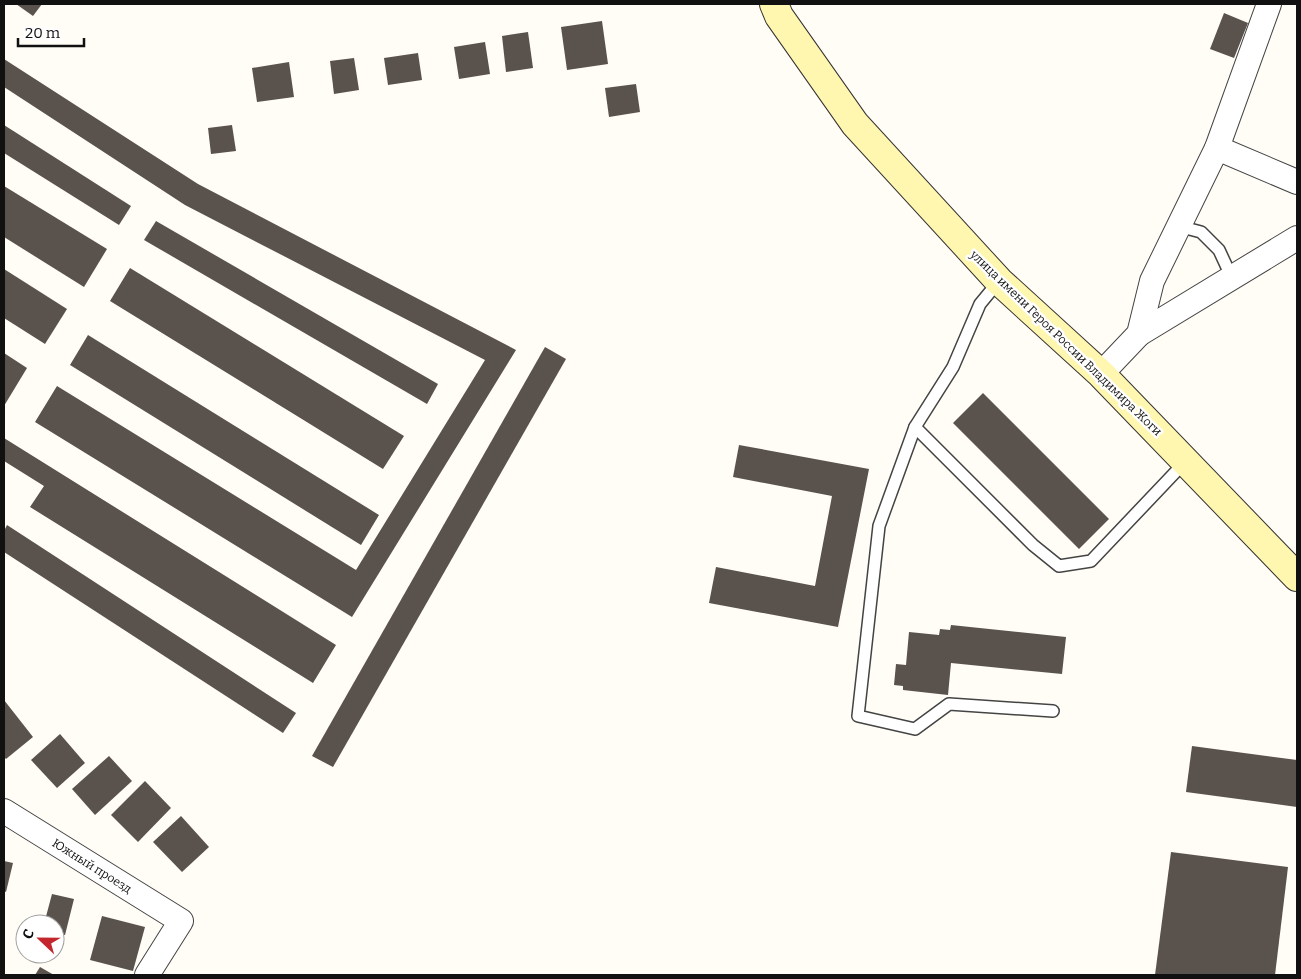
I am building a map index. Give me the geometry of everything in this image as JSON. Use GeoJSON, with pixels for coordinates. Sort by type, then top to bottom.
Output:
{"type":"FeatureCollection","features":[{"type":"Feature","properties":{"kind":"main road","name":"улица имени Героя России Владимира Жоги"},"geometry":{"type":"LineString","coordinates":[[774,4],[779,16],[855,124],[999,281],[1101,374],[1297,577]]}},
{"type":"Feature","properties":{"kind":"street"},"geometry":{"type":"LineString","coordinates":[[1139,334],[1152,281],[1217,148],[1269,4]]}},
{"type":"Feature","properties":{"kind":"street"},"geometry":{"type":"LineString","coordinates":[[1217,148],[1297,182]]}},
{"type":"Feature","properties":{"kind":"street"},"geometry":{"type":"LineString","coordinates":[[1101,374],[1139,334],[1297,238]]}},
{"type":"Feature","properties":{"kind":"street","name":"Южный проезд"},"geometry":{"type":"LineString","coordinates":[[4,811],[181,922],[146,975]]}},
{"type":"Feature","properties":{"kind":"lane"},"geometry":{"type":"LineString","coordinates":[[1178,226],[1201,232],[1219,250],[1232,278]]}},
{"type":"Feature","properties":{"kind":"lane"},"geometry":{"type":"LineString","coordinates":[[999,281],[980,304],[953,367],[915,427],[879,526],[858,716],[915,729],[949,704],[1053,711]]}},
{"type":"Feature","properties":{"kind":"lane"},"geometry":{"type":"LineString","coordinates":[[915,427],[1033,545],[1058,566],[1091,561],[1186,461]]}},
{"type":"Feature","properties":{"kind":"building"},"geometry":{"type":"Polygon","coordinates":[[[16,4],[42,4],[33,16],[16,4]]]}},
{"type":"Feature","properties":{"kind":"building"},"geometry":{"type":"Polygon","coordinates":[[[1224,13],[1248,23],[1234,58],[1210,49],[1224,13]]]}},
{"type":"Feature","properties":{"kind":"building"},"geometry":{"type":"Polygon","coordinates":[[[602,21],[608,64],[567,70],[561,27],[602,21]]]}},
{"type":"Feature","properties":{"kind":"building"},"geometry":{"type":"Polygon","coordinates":[[[528,32],[533,68],[506,72],[502,36],[528,32]]]}},
{"type":"Feature","properties":{"kind":"building"},"geometry":{"type":"Polygon","coordinates":[[[485,42],[490,74],[459,79],[454,47],[485,42]]]}},
{"type":"Feature","properties":{"kind":"building"},"geometry":{"type":"Polygon","coordinates":[[[418,53],[422,80],[388,85],[384,58],[418,53]]]}},
{"type":"Feature","properties":{"kind":"building"},"geometry":{"type":"Polygon","coordinates":[[[354,58],[359,90],[334,94],[330,61],[354,58]]]}},
{"type":"Feature","properties":{"kind":"building"},"geometry":{"type":"Polygon","coordinates":[[[4,59],[198,184],[516,350],[352,617],[35,422],[57,386],[356,570],[485,360],[185,205],[4,87],[4,59]]]}},
{"type":"Feature","properties":{"kind":"building"},"geometry":{"type":"Polygon","coordinates":[[[289,62],[294,97],[257,102],[252,68],[289,62]]]}},
{"type":"Feature","properties":{"kind":"building"},"geometry":{"type":"Polygon","coordinates":[[[636,84],[640,112],[609,117],[605,88],[636,84]]]}},
{"type":"Feature","properties":{"kind":"building"},"geometry":{"type":"Polygon","coordinates":[[[4,125],[131,206],[119,225],[4,153],[4,125]]]}},
{"type":"Feature","properties":{"kind":"building"},"geometry":{"type":"Polygon","coordinates":[[[232,125],[236,151],[211,154],[208,128],[232,125]]]}},
{"type":"Feature","properties":{"kind":"building"},"geometry":{"type":"Polygon","coordinates":[[[4,186],[107,249],[84,287],[4,237],[4,186]]]}},
{"type":"Feature","properties":{"kind":"building"},"geometry":{"type":"Polygon","coordinates":[[[156,221],[438,384],[427,404],[144,240],[156,221]]]}},
{"type":"Feature","properties":{"kind":"building"},"geometry":{"type":"Polygon","coordinates":[[[130,268],[404,436],[383,469],[110,301],[130,268]]]}},
{"type":"Feature","properties":{"kind":"building"},"geometry":{"type":"Polygon","coordinates":[[[4,269],[67,309],[45,344],[4,318],[4,269]]]}},
{"type":"Feature","properties":{"kind":"building"},"geometry":{"type":"Polygon","coordinates":[[[88,335],[379,515],[361,545],[70,365],[88,335]]]}},
{"type":"Feature","properties":{"kind":"building"},"geometry":{"type":"Polygon","coordinates":[[[545,347],[566,359],[333,767],[312,756],[545,347]]]}},
{"type":"Feature","properties":{"kind":"building"},"geometry":{"type":"Polygon","coordinates":[[[4,353],[27,368],[4,406],[4,353]]]}},
{"type":"Feature","properties":{"kind":"building"},"geometry":{"type":"Polygon","coordinates":[[[983,393],[1109,519],[1079,549],[953,423],[983,393]]]}},
{"type":"Feature","properties":{"kind":"building"},"geometry":{"type":"Polygon","coordinates":[[[4,438],[336,645],[313,683],[30,507],[44,486],[4,461],[4,438]]]}},
{"type":"Feature","properties":{"kind":"building"},"geometry":{"type":"Polygon","coordinates":[[[739,445],[869,469],[838,627],[709,603],[716,567],[815,586],[832,496],[733,477],[739,445]]]}},
{"type":"Feature","properties":{"kind":"building"},"geometry":{"type":"Polygon","coordinates":[[[7,525],[296,713],[283,733],[4,552],[4,531],[7,525]]]}},
{"type":"Feature","properties":{"kind":"building"},"geometry":{"type":"Polygon","coordinates":[[[951,625],[1066,637],[1062,674],[951,663],[948,695],[903,690],[903,686],[894,685],[896,664],[906,665],[909,632],[939,635],[940,629],[950,630],[951,625]]]}},
{"type":"Feature","properties":{"kind":"building"},"geometry":{"type":"Polygon","coordinates":[[[4,700],[33,737],[6,759],[4,757],[4,700]]]}},
{"type":"Feature","properties":{"kind":"building"},"geometry":{"type":"Polygon","coordinates":[[[60,734],[85,763],[57,788],[31,760],[60,734]]]}},
{"type":"Feature","properties":{"kind":"building"},"geometry":{"type":"Polygon","coordinates":[[[1192,746],[1297,760],[1297,807],[1186,792],[1192,746]]]}},
{"type":"Feature","properties":{"kind":"building"},"geometry":{"type":"Polygon","coordinates":[[[109,756],[132,781],[95,815],[72,789],[109,756]]]}},
{"type":"Feature","properties":{"kind":"building"},"geometry":{"type":"Polygon","coordinates":[[[145,781],[171,808],[138,842],[111,815],[145,781]]]}},
{"type":"Feature","properties":{"kind":"building"},"geometry":{"type":"Polygon","coordinates":[[[181,816],[209,847],[182,872],[153,842],[181,816]]]}},
{"type":"Feature","properties":{"kind":"building"},"geometry":{"type":"Polygon","coordinates":[[[1171,852],[1288,867],[1275,975],[1155,975],[1171,852]]]}},
{"type":"Feature","properties":{"kind":"building"},"geometry":{"type":"Polygon","coordinates":[[[4,861],[13,863],[6,892],[4,891],[4,861]]]}},
{"type":"Feature","properties":{"kind":"building"},"geometry":{"type":"Polygon","coordinates":[[[52,894],[74,899],[65,935],[65,914],[47,914],[52,894]]]}},
{"type":"Feature","properties":{"kind":"building"},"geometry":{"type":"Polygon","coordinates":[[[102,916],[145,927],[133,971],[90,960],[102,916]]]}},
{"type":"Feature","properties":{"kind":"building"},"geometry":{"type":"Polygon","coordinates":[[[40,967],[54,975],[35,975],[40,967]]]}}]}
